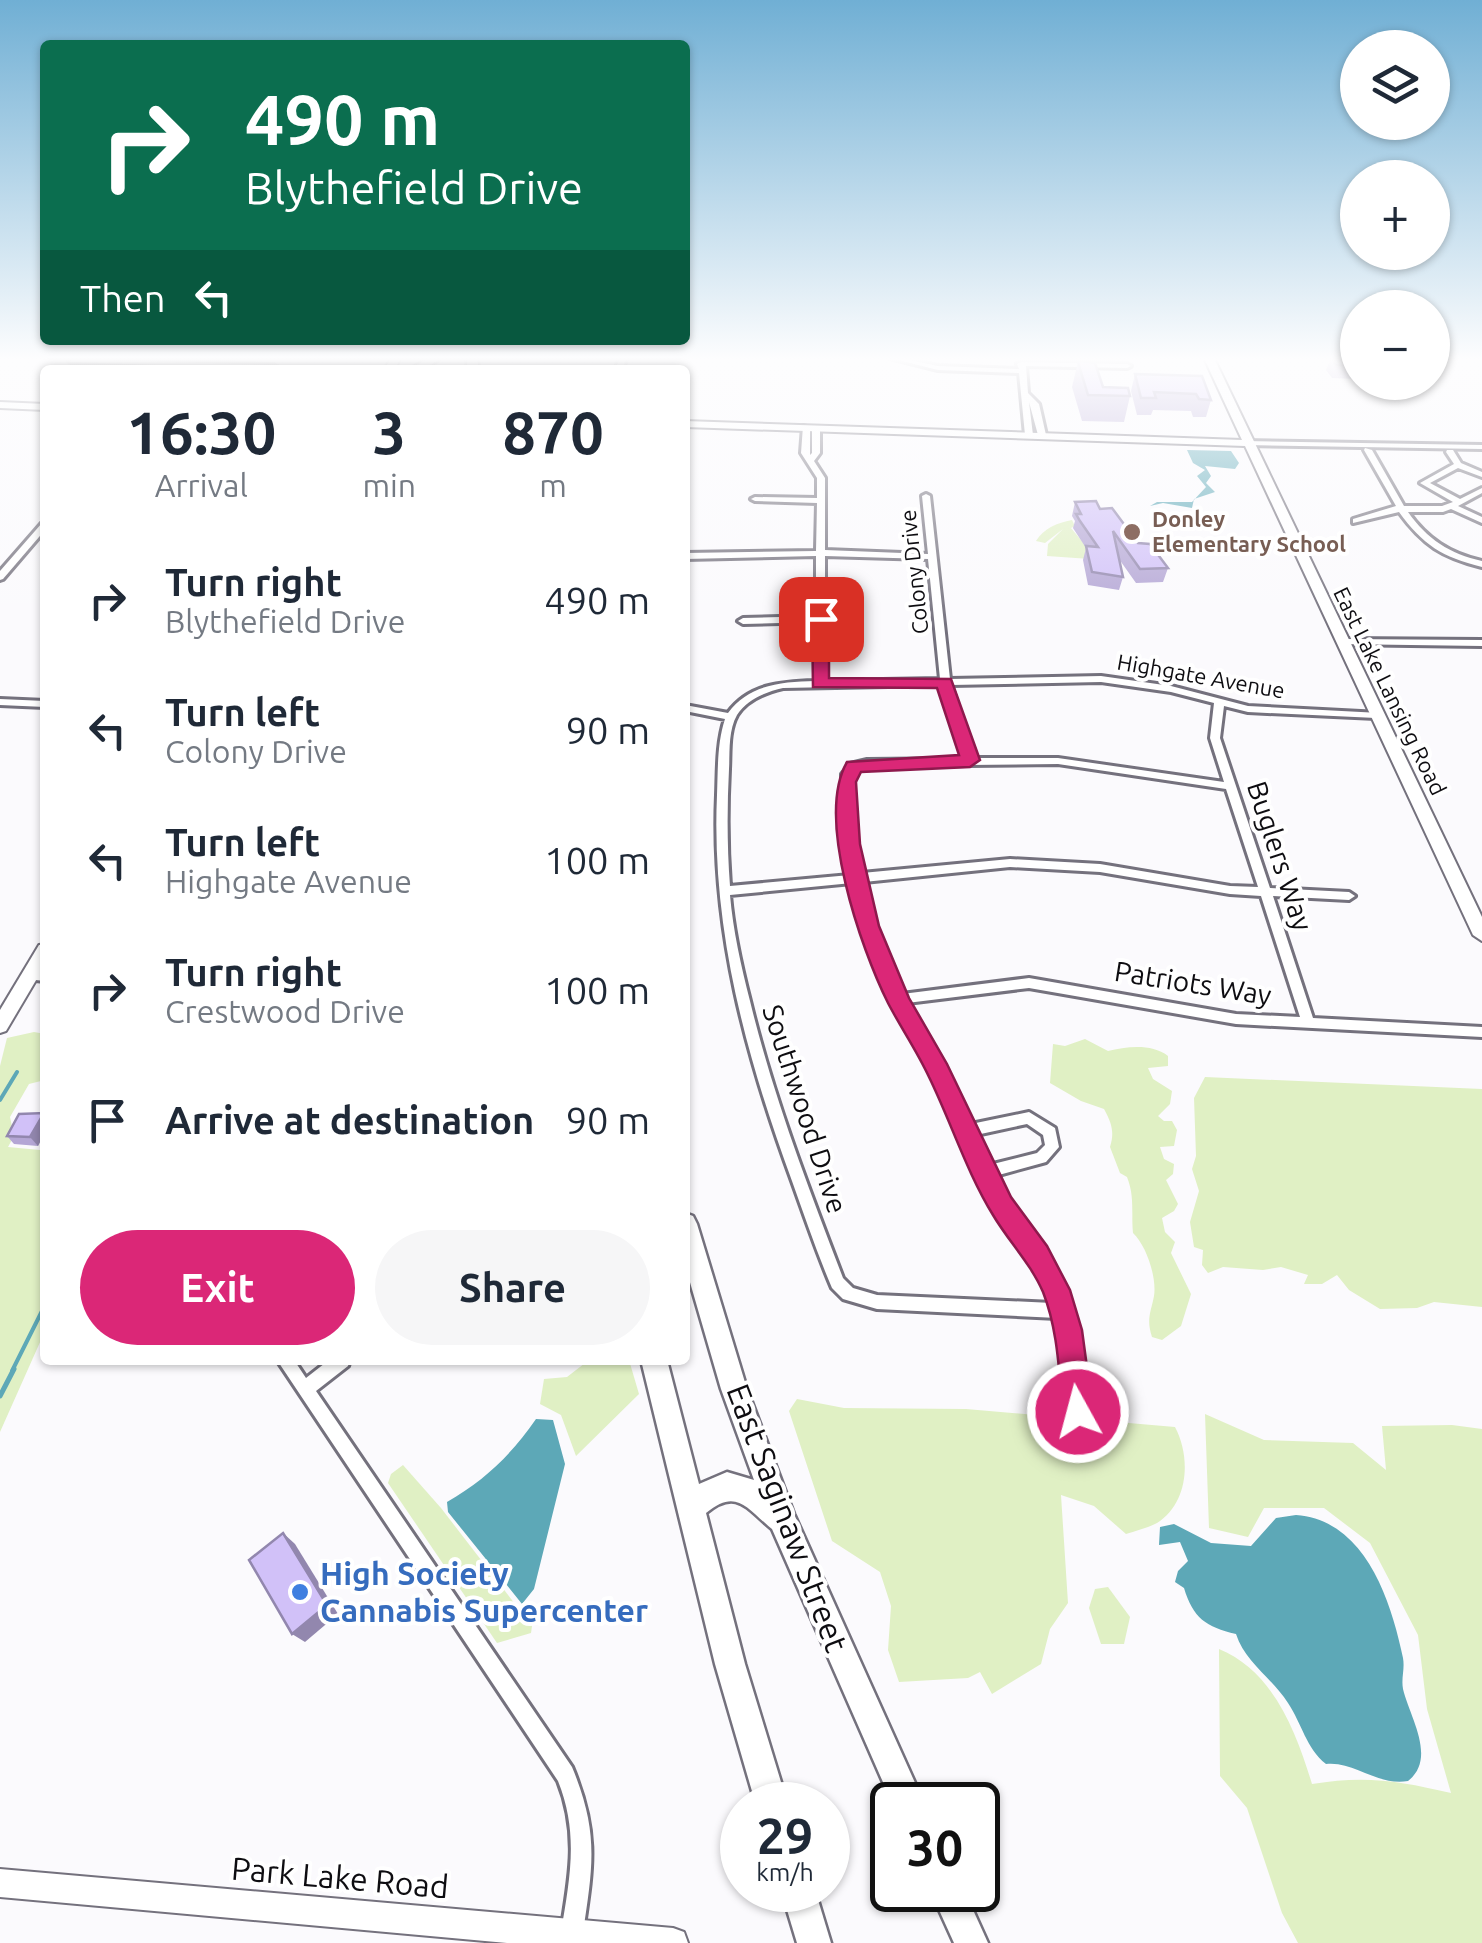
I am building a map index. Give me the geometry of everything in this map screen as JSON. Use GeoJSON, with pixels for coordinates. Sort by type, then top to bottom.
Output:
{"type":"FeatureCollection","features":[{"type":"Feature","properties":{"kind":"main road","name":"East Lake Lansing Road"},"geometry":{"type":"LineString","coordinates":[[1250,449],[1482,935]]}},
{"type":"Feature","properties":{"kind":"main road"},"geometry":{"type":"LineString","coordinates":[[0,1026],[37,976]]}},
{"type":"Feature","properties":{"kind":"main road","name":"East Saginaw Street"},"geometry":{"type":"LineString","coordinates":[[690,1241],[734,1389],[782,1519],[898,1782]]}},
{"type":"Feature","properties":{"kind":"main road"},"geometry":{"type":"LineString","coordinates":[[655,1365],[730,1664],[765,1782]]}},
{"type":"Feature","properties":{"kind":"main road"},"geometry":{"type":"LineString","coordinates":[[691,1507],[720,1484],[732,1484],[746,1489],[782,1519]]}},
{"type":"Feature","properties":{"kind":"main road","name":"Park Lake Road"},"geometry":{"type":"LineString","coordinates":[[0,1883],[674,1943]]}},
{"type":"Feature","properties":{"kind":"main road"},"geometry":{"type":"LineString","coordinates":[[805,1912],[814,1943]]}},
{"type":"Feature","properties":{"kind":"main road"},"geometry":{"type":"LineString","coordinates":[[957,1912],[972,1943]]}},
{"type":"Feature","properties":{"kind":"street"},"geometry":{"type":"LineString","coordinates":[[815,449],[810,460],[821,478],[820,683]]}},
{"type":"Feature","properties":{"kind":"street"},"geometry":{"type":"LineString","coordinates":[[1352,449],[1482,450]]}},
{"type":"Feature","properties":{"kind":"street"},"geometry":{"type":"LineString","coordinates":[[1441,449],[1482,450]]}},
{"type":"Feature","properties":{"kind":"street"},"geometry":{"type":"LineString","coordinates":[[1368,450],[1418,534],[1434,548],[1482,564]]}},
{"type":"Feature","properties":{"kind":"street"},"geometry":{"type":"LineString","coordinates":[[1450,452],[1458,465],[1482,475]]}},
{"type":"Feature","properties":{"kind":"street"},"geometry":{"type":"LineString","coordinates":[[1458,465],[1424,483],[1482,520]]}},
{"type":"Feature","properties":{"kind":"street"},"geometry":{"type":"LineString","coordinates":[[1356,521],[1403,508],[1456,504],[1482,490]]}},
{"type":"Feature","properties":{"kind":"street","name":"Colony Drive"},"geometry":{"type":"LineString","coordinates":[[926,496],[945,683],[970,760]]}},
{"type":"Feature","properties":{"kind":"street"},"geometry":{"type":"LineString","coordinates":[[755,500],[821,501]]}},
{"type":"Feature","properties":{"kind":"street"},"geometry":{"type":"LineString","coordinates":[[0,577],[40,530]]}},
{"type":"Feature","properties":{"kind":"street"},"geometry":{"type":"LineString","coordinates":[[690,556],[933,557]]}},
{"type":"Feature","properties":{"kind":"street"},"geometry":{"type":"LineString","coordinates":[[742,621],[821,619]]}},
{"type":"Feature","properties":{"kind":"street"},"geometry":{"type":"LineString","coordinates":[[1342,642],[1482,643]]}},
{"type":"Feature","properties":{"kind":"street","name":"Highgate Avenue"},"geometry":{"type":"LineString","coordinates":[[730,717],[745,701],[767,688],[820,683],[1101,679],[1282,712],[1376,715]]}},
{"type":"Feature","properties":{"kind":"street"},"geometry":{"type":"LineString","coordinates":[[0,702],[40,704]]}},
{"type":"Feature","properties":{"kind":"street","name":"Buglers Way"},"geometry":{"type":"LineString","coordinates":[[1219,702],[1215,738],[1308,1024]]}},
{"type":"Feature","properties":{"kind":"street"},"geometry":{"type":"LineString","coordinates":[[690,709],[730,717]]}},
{"type":"Feature","properties":{"kind":"street","name":"Southwood Drive"},"geometry":{"type":"LineString","coordinates":[[730,717],[719,810],[719,854],[728,930],[752,1038],[837,1284],[848,1294],[877,1302],[1063,1310]]}},
{"type":"Feature","properties":{"kind":"street"},"geometry":{"type":"LineString","coordinates":[[1078,1412],[1063,1310],[1049,1274],[1002,1207],[939,1071],[898,1000],[870,930],[855,877],[846,796],[848,774],[854,766],[970,760],[1091,764],[1230,786]]}},
{"type":"Feature","properties":{"kind":"street"},"geometry":{"type":"LineString","coordinates":[[724,890],[975,864],[1042,864],[1100,868],[1210,888],[1350,896]]}},
{"type":"Feature","properties":{"kind":"street","name":"Patriots Way"},"geometry":{"type":"LineString","coordinates":[[898,1000],[1029,983],[1070,987],[1188,1013],[1308,1024],[1482,1032]]}},
{"type":"Feature","properties":{"kind":"street"},"geometry":{"type":"LineString","coordinates":[[966,1131],[1029,1118],[1050,1132],[1052,1147],[1045,1156],[985,1172]]}},
{"type":"Feature","properties":{"kind":"street"},"geometry":{"type":"LineString","coordinates":[[288,1365],[565,1774],[584,1830],[572,1933]]}},
{"type":"Feature","properties":{"kind":"street"},"geometry":{"type":"LineString","coordinates":[[305,1389],[336,1365]]}},
{"type":"Feature","properties":{"kind":"green space"},"geometry":{"type":"Polygon","coordinates":[[[1072,520],[1075,526],[1071,528],[1086,546],[1090,559],[1047,556],[1048,544],[1063,529],[1045,543],[1036,541],[1051,527],[1072,520]]]}},
{"type":"Feature","properties":{"kind":"green space"},"geometry":{"type":"Polygon","coordinates":[[[40,1033],[40,1081],[29,1084],[10,1117],[14,1136],[8,1147],[40,1150],[40,1342],[0,1432],[0,1066],[7,1038],[40,1033]]]}},
{"type":"Feature","properties":{"kind":"green space"},"geometry":{"type":"Polygon","coordinates":[[[1085,1039],[1108,1051],[1146,1048],[1168,1056],[1168,1066],[1148,1068],[1153,1079],[1172,1091],[1170,1104],[1158,1116],[1172,1121],[1177,1130],[1174,1146],[1160,1147],[1164,1159],[1174,1164],[1173,1174],[1166,1180],[1178,1204],[1162,1218],[1165,1232],[1175,1242],[1171,1253],[1191,1294],[1181,1326],[1162,1340],[1152,1337],[1150,1331],[1152,1271],[1133,1233],[1131,1191],[1110,1147],[1109,1120],[1104,1109],[1050,1083],[1053,1044],[1065,1046],[1085,1039]]]}},
{"type":"Feature","properties":{"kind":"green space"},"geometry":{"type":"Polygon","coordinates":[[[1205,1077],[1482,1089],[1482,1307],[1434,1302],[1417,1308],[1380,1309],[1349,1290],[1337,1275],[1322,1284],[1304,1284],[1308,1275],[1281,1267],[1223,1267],[1208,1273],[1202,1265],[1203,1250],[1194,1247],[1190,1222],[1199,1191],[1192,1169],[1196,1156],[1194,1098],[1205,1077]]]}},
{"type":"Feature","properties":{"kind":"green space"},"geometry":{"type":"Polygon","coordinates":[[[583,1365],[630,1365],[639,1394],[576,1456],[561,1415],[540,1404],[544,1379],[567,1377],[583,1365]]]}},
{"type":"Feature","properties":{"kind":"green space"},"geometry":{"type":"Polygon","coordinates":[[[797,1399],[844,1408],[966,1409],[1175,1427],[1183,1452],[1184,1479],[1176,1504],[1168,1514],[1153,1525],[1126,1534],[1094,1506],[1061,1495],[1068,1603],[1050,1629],[1041,1664],[992,1694],[980,1672],[968,1678],[899,1682],[888,1650],[891,1606],[880,1572],[832,1541],[789,1411],[797,1399]]]}},
{"type":"Feature","properties":{"kind":"green space"},"geometry":{"type":"Polygon","coordinates":[[[1205,1414],[1264,1440],[1353,1443],[1386,1470],[1382,1426],[1452,1425],[1482,1429],[1482,1943],[1298,1943],[1282,1913],[1247,1808],[1220,1776],[1219,1649],[1238,1659],[1268,1687],[1290,1724],[1312,1784],[1382,1781],[1451,1793],[1427,1709],[1418,1635],[1370,1543],[1324,1508],[1264,1508],[1248,1537],[1209,1528],[1205,1414]]]}},
{"type":"Feature","properties":{"kind":"green space"},"geometry":{"type":"Polygon","coordinates":[[[403,1465],[532,1626],[531,1633],[497,1643],[388,1483],[391,1474],[403,1465]]]}},
{"type":"Feature","properties":{"kind":"green space"},"geometry":{"type":"Polygon","coordinates":[[[1108,1587],[1130,1617],[1124,1644],[1101,1644],[1089,1608],[1095,1589],[1108,1587]]]}},
{"type":"Feature","properties":{"kind":"water"},"geometry":{"type":"Polygon","coordinates":[[[1187,450],[1231,451],[1239,463],[1235,469],[1205,466],[1211,476],[1206,483],[1215,492],[1195,499],[1206,487],[1197,476],[1205,470],[1193,463],[1187,450]]]}},
{"type":"Feature","properties":{"kind":"water"},"geometry":{"type":"Polygon","coordinates":[[[1194,500],[1192,508],[1163,503],[1150,506],[1157,502],[1194,500]]]}},
{"type":"Feature","properties":{"kind":"water"},"geometry":{"type":"Polygon","coordinates":[[[536,1419],[553,1420],[565,1464],[534,1589],[522,1604],[448,1512],[447,1502],[496,1466],[536,1419]]]}},
{"type":"Feature","properties":{"kind":"water"},"geometry":{"type":"Polygon","coordinates":[[[1296,1515],[1320,1520],[1340,1531],[1357,1547],[1382,1589],[1398,1635],[1403,1689],[1421,1749],[1416,1772],[1408,1781],[1386,1780],[1347,1766],[1326,1764],[1319,1758],[1282,1694],[1246,1653],[1236,1634],[1202,1620],[1184,1588],[1175,1582],[1178,1571],[1188,1561],[1180,1542],[1159,1545],[1160,1527],[1174,1524],[1211,1543],[1251,1546],[1276,1518],[1296,1515]]]}},
{"type":"Feature","properties":{"kind":"building"},"geometry":{"type":"Polygon","coordinates":[[[1096,501],[1100,509],[1112,508],[1138,543],[1150,544],[1168,568],[1140,569],[1113,531],[1123,577],[1092,572],[1086,546],[1098,547],[1076,514],[1081,514],[1075,502],[1096,501]]]}},
{"type":"Feature","properties":{"kind":"building"},"geometry":{"type":"Polygon","coordinates":[[[40,1113],[30,1137],[7,1136],[19,1114],[40,1113]]]}},
{"type":"Feature","properties":{"kind":"building","name":"High Society Cannabis Supercenter"},"geometry":{"type":"Polygon","coordinates":[[[283,1533],[327,1605],[292,1634],[249,1560],[283,1533]]]}},
{"type":"Feature","properties":{"kind":"waterway"},"geometry":{"type":"LineString","coordinates":[[0,1100],[17,1072]]}},
{"type":"Feature","properties":{"kind":"waterway"},"geometry":{"type":"LineString","coordinates":[[12,1371],[40,1315]]}},
{"type":"Feature","properties":{"kind":"waterway"},"geometry":{"type":"LineString","coordinates":[[0,1396],[14,1369]]}},
{"type":"Feature","properties":{"kind":"place","name":"Donley Elementary School"},"geometry":{"type":"Point","coordinates":[1132,532]}},
{"type":"Feature","properties":{"kind":"place","name":"High Society Cannabis Supercenter"},"geometry":{"type":"Point","coordinates":[300,1592]}},
{"type":"Feature","properties":{"kind":"route"},"geometry":{"type":"LineString","coordinates":[[821,619],[820,683],[945,683],[970,760],[854,766],[846,782],[849,844],[868,926],[898,1000],[939,1071],[1001,1206],[1037,1254],[1056,1290],[1068,1330],[1078,1412]]}}]}
